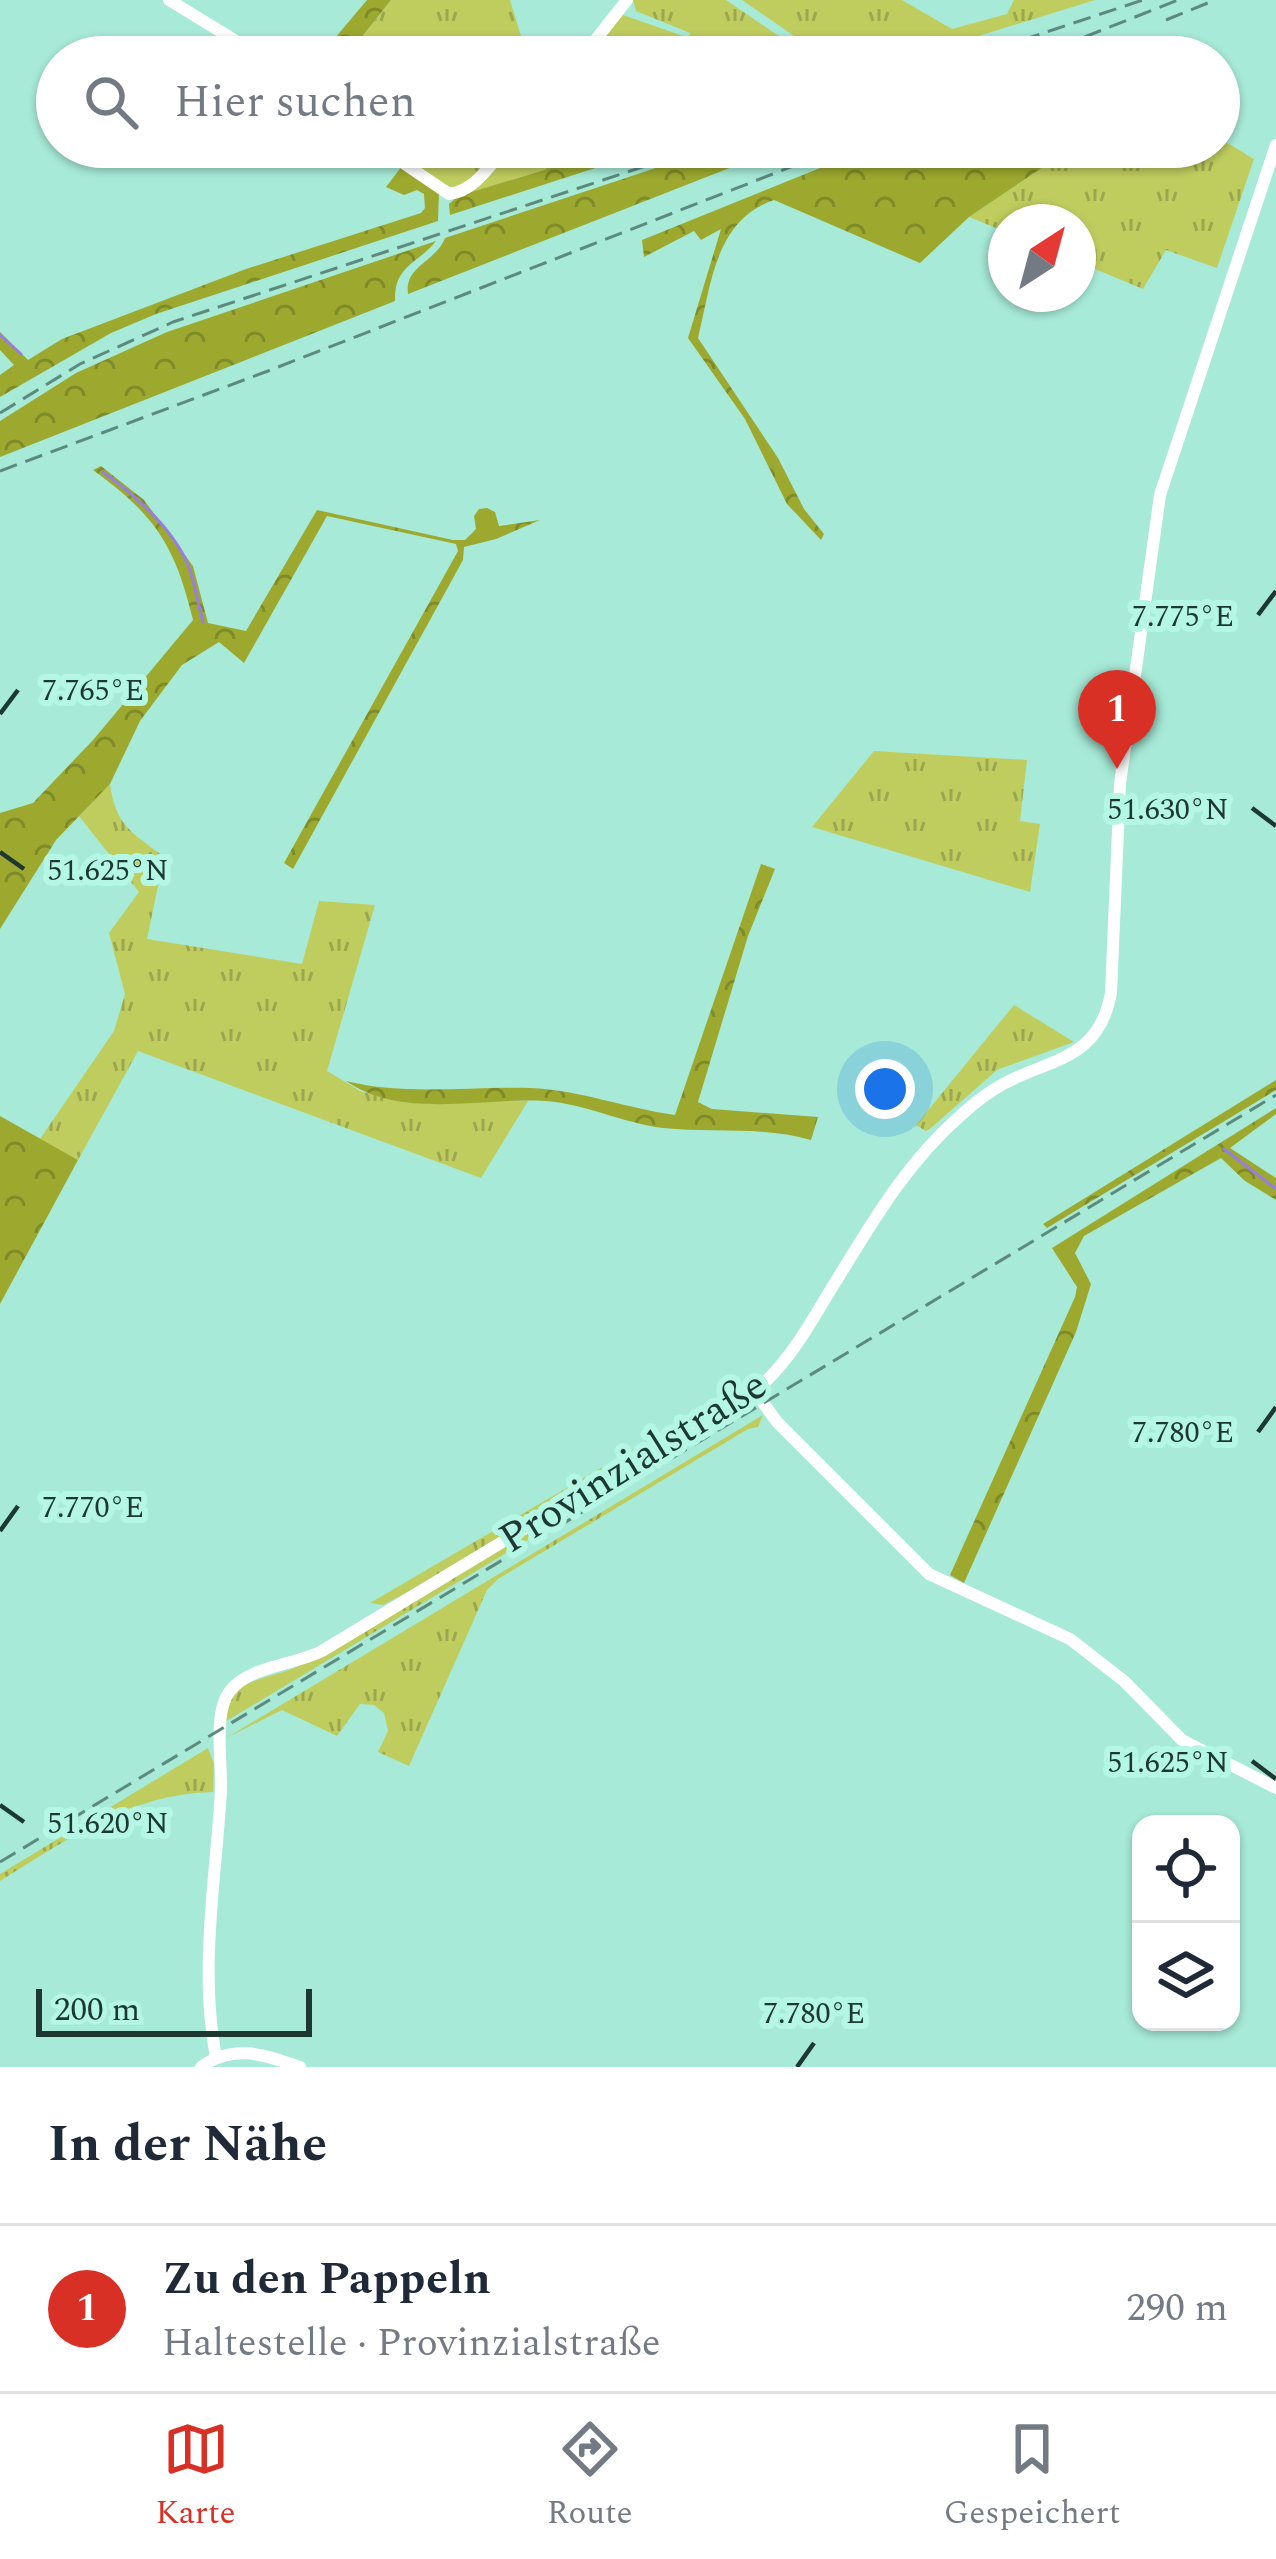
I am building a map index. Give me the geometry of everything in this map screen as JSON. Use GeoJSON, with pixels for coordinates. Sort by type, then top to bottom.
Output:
{"type":"FeatureCollection","features":[{"type":"Feature","properties":{"kind":"street"},"geometry":{"type":"LineString","coordinates":[[169,0],[228,36]]}},
{"type":"Feature","properties":{"kind":"street"},"geometry":{"type":"LineString","coordinates":[[599,36],[627,0]]}},
{"type":"Feature","properties":{"kind":"street","name":"Provinzialstraße"},"geometry":{"type":"LineString","coordinates":[[216,2057],[210,2005],[210,1918],[220,1793],[220,1713],[232,1688],[253,1674],[322,1651],[754,1390],[791,1353],[916,1158],[992,1091],[1073,1055],[1105,1016],[1111,993],[1121,777],[1160,495],[1276,145]]}},
{"type":"Feature","properties":{"kind":"street"},"geometry":{"type":"LineString","coordinates":[[411,168],[449,194],[474,183],[487,168]]}},
{"type":"Feature","properties":{"kind":"street"},"geometry":{"type":"LineString","coordinates":[[754,1390],[777,1422],[929,1574],[1070,1639],[1124,1682],[1182,1740],[1276,1788]]}},
{"type":"Feature","properties":{"kind":"street"},"geometry":{"type":"LineString","coordinates":[[201,2067],[216,2057],[247,2051],[300,2067]]}},
{"type":"Feature","properties":{"kind":"green space"},"geometry":{"type":"Polygon","coordinates":[[[367,0],[391,0],[363,36],[337,36],[367,0]]]}},
{"type":"Feature","properties":{"kind":"green space"},"geometry":{"type":"Polygon","coordinates":[[[391,0],[510,0],[521,36],[363,36],[391,0]]]}},
{"type":"Feature","properties":{"kind":"green space"},"geometry":{"type":"Polygon","coordinates":[[[633,0],[726,0],[779,36],[689,36],[636,11],[633,0]]]}},
{"type":"Feature","properties":{"kind":"green space"},"geometry":{"type":"Polygon","coordinates":[[[742,0],[902,0],[952,29],[1007,14],[1014,0],[1095,0],[979,36],[794,36],[742,0]]]}},
{"type":"Feature","properties":{"kind":"green space"},"geometry":{"type":"Polygon","coordinates":[[[623,15],[683,36],[604,36],[623,15]]]}},
{"type":"Feature","properties":{"kind":"green space"},"geometry":{"type":"Polygon","coordinates":[[[1240,151],[1254,159],[1217,268],[1166,250],[1143,289],[1096,269],[1096,204],[988,204],[1042,168],[1240,168],[1240,151]]]}},
{"type":"Feature","properties":{"kind":"green space"},"geometry":{"type":"Polygon","coordinates":[[[405,168],[439,192],[438,221],[156,314],[111,333],[0,397],[0,375],[14,365],[0,350],[0,332],[28,360],[62,339],[425,208],[424,194],[417,190],[404,195],[386,187],[405,168]]]}},
{"type":"Feature","properties":{"kind":"green space"},"geometry":{"type":"Polygon","coordinates":[[[417,168],[482,168],[456,188],[417,168]]]}},
{"type":"Feature","properties":{"kind":"green space"},"geometry":{"type":"Polygon","coordinates":[[[491,168],[551,168],[469,193],[491,168]]]}},
{"type":"Feature","properties":{"kind":"green space"},"geometry":{"type":"Polygon","coordinates":[[[551,168],[595,168],[450,215],[449,204],[458,196],[551,168]]]}},
{"type":"Feature","properties":{"kind":"green space"},"geometry":{"type":"Polygon","coordinates":[[[656,168],[729,168],[408,294],[411,277],[445,238],[656,168]]]}},
{"type":"Feature","properties":{"kind":"green space"},"geometry":{"type":"Polygon","coordinates":[[[820,168],[1042,168],[969,217],[920,263],[774,200],[754,209],[727,238],[712,276],[698,338],[778,458],[804,509],[824,534],[821,540],[787,504],[745,419],[688,338],[721,229],[701,240],[694,231],[644,257],[642,240],[820,168]]]}},
{"type":"Feature","properties":{"kind":"green space"},"geometry":{"type":"Polygon","coordinates":[[[988,204],[988,225],[969,217],[988,204]]]}},
{"type":"Feature","properties":{"kind":"green space"},"geometry":{"type":"Polygon","coordinates":[[[436,241],[403,272],[395,301],[0,457],[0,421],[76,373],[167,332],[436,241]]]}},
{"type":"Feature","properties":{"kind":"green space"},"geometry":{"type":"Polygon","coordinates":[[[101,466],[144,500],[193,566],[208,623],[246,631],[317,510],[453,540],[465,540],[476,529],[474,516],[479,509],[495,512],[499,526],[540,520],[464,547],[463,560],[293,869],[284,863],[458,551],[456,544],[327,516],[244,663],[219,642],[182,665],[140,721],[110,784],[56,840],[0,929],[0,813],[33,803],[94,739],[193,620],[160,534],[132,502],[93,470],[101,466]]]}},
{"type":"Feature","properties":{"kind":"green space"},"geometry":{"type":"Polygon","coordinates":[[[874,751],[1027,760],[1020,821],[1040,824],[1030,892],[812,827],[874,751]]]}},
{"type":"Feature","properties":{"kind":"green space"},"geometry":{"type":"Polygon","coordinates":[[[110,784],[121,819],[164,857],[147,939],[302,964],[319,901],[375,905],[327,1071],[362,1092],[411,1103],[528,1101],[481,1178],[138,1051],[78,1160],[40,1139],[114,1031],[125,994],[109,933],[139,892],[79,816],[110,784]]]}},
{"type":"Feature","properties":{"kind":"green space"},"geometry":{"type":"Polygon","coordinates":[[[761,864],[775,869],[748,936],[698,1102],[712,1109],[818,1117],[811,1140],[756,1131],[663,1128],[546,1101],[443,1104],[392,1100],[346,1081],[414,1089],[549,1089],[675,1115],[761,864]]]}},
{"type":"Feature","properties":{"kind":"green space"},"geometry":{"type":"Polygon","coordinates":[[[1014,1005],[1074,1042],[997,1070],[931,1128],[926,1131],[916,1125],[1014,1005]]]}},
{"type":"Feature","properties":{"kind":"green space"},"geometry":{"type":"Polygon","coordinates":[[[1276,1080],[1276,1090],[1047,1228],[1043,1224],[1276,1080]]]}},
{"type":"Feature","properties":{"kind":"green space"},"geometry":{"type":"Polygon","coordinates":[[[1276,1108],[1276,1114],[1230,1148],[1276,1178],[1276,1200],[1245,1181],[1221,1158],[1084,1236],[1075,1253],[1091,1284],[1076,1332],[964,1583],[950,1575],[1075,1297],[1077,1287],[1052,1248],[1276,1108]]]}},
{"type":"Feature","properties":{"kind":"green space"},"geometry":{"type":"Polygon","coordinates":[[[0,1116],[78,1160],[0,1304],[0,1116]]]}},
{"type":"Feature","properties":{"kind":"green space"},"geometry":{"type":"Polygon","coordinates":[[[735,1383],[736,1395],[404,1594],[383,1605],[370,1603],[734,1390],[735,1383]]]}},
{"type":"Feature","properties":{"kind":"green space"},"geometry":{"type":"Polygon","coordinates":[[[745,1399],[756,1403],[223,1723],[238,1690],[329,1650],[745,1399]]]}},
{"type":"Feature","properties":{"kind":"green space"},"geometry":{"type":"Polygon","coordinates":[[[763,1415],[758,1427],[498,1579],[487,1590],[409,1766],[378,1752],[388,1731],[384,1713],[374,1705],[360,1704],[337,1736],[282,1710],[226,1738],[763,1415]]]}},
{"type":"Feature","properties":{"kind":"green space"},"geometry":{"type":"Polygon","coordinates":[[[208,1748],[214,1764],[213,1792],[183,1794],[127,1810],[0,1881],[0,1874],[208,1748]]]}},
{"type":"Feature","properties":{"kind":"waterway"},"geometry":{"type":"LineString","coordinates":[[0,335],[21,354]]}},
{"type":"Feature","properties":{"kind":"waterway"},"geometry":{"type":"LineString","coordinates":[[103,472],[173,538],[188,565],[203,622]]}},
{"type":"Feature","properties":{"kind":"waterway"},"geometry":{"type":"LineString","coordinates":[[1224,1149],[1276,1189]]}},
{"type":"Feature","properties":{"kind":"railway"},"geometry":{"type":"LineString","coordinates":[[1034,36],[1143,0]]}},
{"type":"Feature","properties":{"kind":"railway"},"geometry":{"type":"LineString","coordinates":[[1087,36],[1178,0]]}},
{"type":"Feature","properties":{"kind":"railway"},"geometry":{"type":"LineString","coordinates":[[1166,20],[1215,0]]}},
{"type":"Feature","properties":{"kind":"railway"},"geometry":{"type":"LineString","coordinates":[[0,413],[80,364],[173,322],[639,168]]}},
{"type":"Feature","properties":{"kind":"railway"},"geometry":{"type":"LineString","coordinates":[[0,471],[788,168]]}},
{"type":"Feature","properties":{"kind":"railway"},"geometry":{"type":"LineString","coordinates":[[0,1862],[1276,1095]]}},
{"type":"Feature","properties":{"kind":"place","name":"Zu den Pappeln"},"geometry":{"type":"Point","coordinates":[1117,769]}}]}
